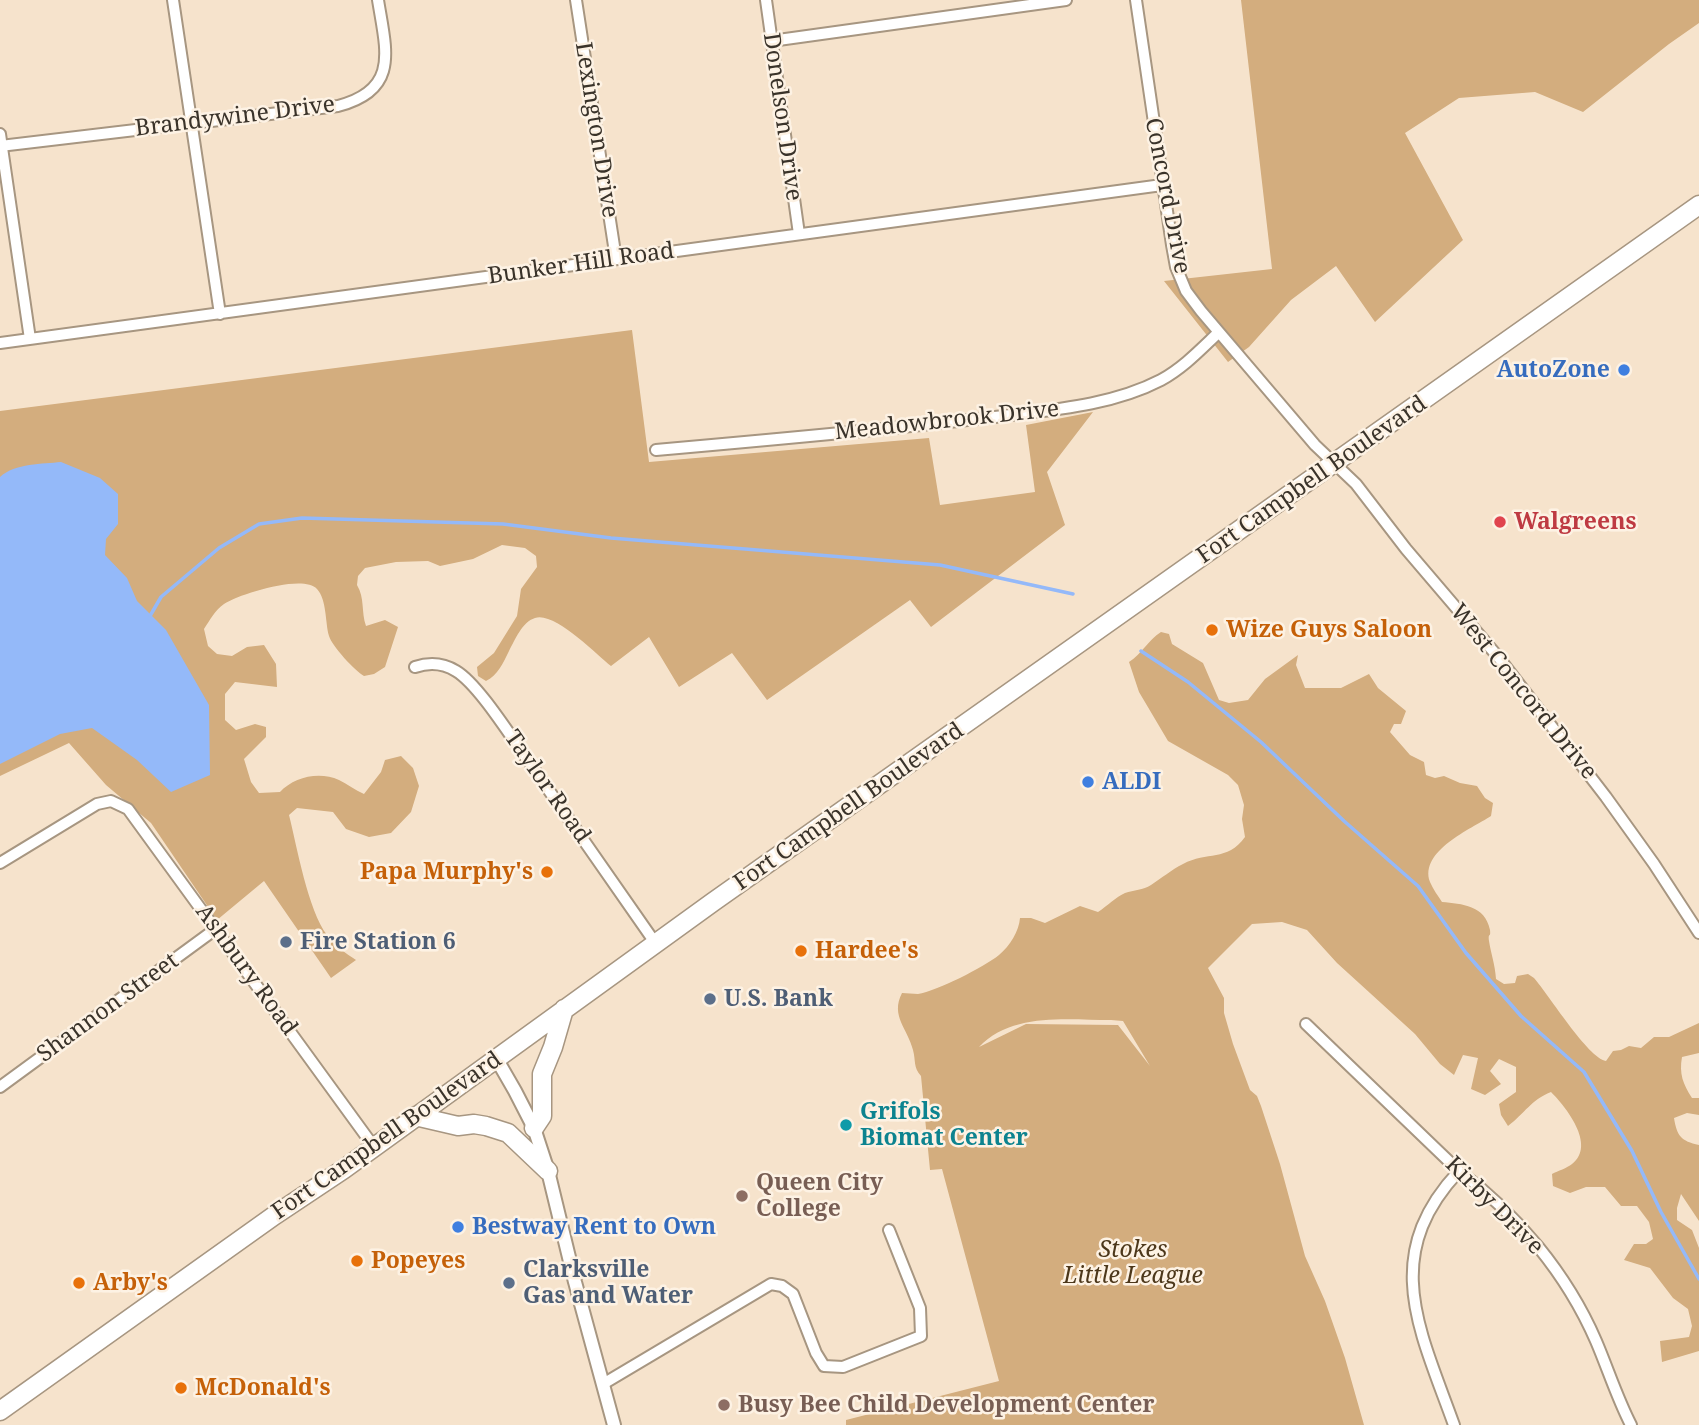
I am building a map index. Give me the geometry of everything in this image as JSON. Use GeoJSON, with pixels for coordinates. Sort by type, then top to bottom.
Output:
{"type":"FeatureCollection","features":[{"type":"Feature","properties":{"kind":"highway","name":"Fort Campbell Boulevard"},"geometry":{"type":"LineString","coordinates":[[0,1411],[1699,205]]}},
{"type":"Feature","properties":{"kind":"highway"},"geometry":{"type":"LineString","coordinates":[[534,1128],[542,1116],[541,1074],[553,1047],[564,1009]]}},
{"type":"Feature","properties":{"kind":"highway"},"geometry":{"type":"LineString","coordinates":[[415,1116],[458,1126],[486,1126],[508,1133],[548,1171]]}},
{"type":"Feature","properties":{"kind":"street"},"geometry":{"type":"LineString","coordinates":[[173,0],[220,314]]}},
{"type":"Feature","properties":{"kind":"street","name":"Brandywine Drive"},"geometry":{"type":"LineString","coordinates":[[1,142],[338,106],[365,97],[375,88],[384,73],[387,58],[379,0]]}},
{"type":"Feature","properties":{"kind":"street","name":"Lexington Drive"},"geometry":{"type":"LineString","coordinates":[[576,0],[616,260]]}},
{"type":"Feature","properties":{"kind":"street","name":"Donelson Drive"},"geometry":{"type":"LineString","coordinates":[[766,0],[799,234]]}},
{"type":"Feature","properties":{"kind":"street"},"geometry":{"type":"LineString","coordinates":[[771,41],[1066,0]]}},
{"type":"Feature","properties":{"kind":"street","name":"Concord Drive"},"geometry":{"type":"LineString","coordinates":[[1136,0],[1176,267],[1186,291],[1218,333],[1315,445],[1334,463]]}},
{"type":"Feature","properties":{"kind":"street"},"geometry":{"type":"LineString","coordinates":[[1,142],[30,339]]}},
{"type":"Feature","properties":{"kind":"street","name":"Bunker Hill Road"},"geometry":{"type":"LineString","coordinates":[[0,343],[1162,185]]}},
{"type":"Feature","properties":{"kind":"street","name":"Meadowbrook Drive"},"geometry":{"type":"LineString","coordinates":[[656,450],[927,425],[1082,405],[1121,396],[1160,380],[1186,364],[1218,333]]}},
{"type":"Feature","properties":{"kind":"street","name":"West Concord Drive"},"geometry":{"type":"LineString","coordinates":[[1334,463],[1356,484],[1406,549],[1499,658],[1600,788],[1699,933]]}},
{"type":"Feature","properties":{"kind":"street","name":"Taylor Road"},"geometry":{"type":"LineString","coordinates":[[415,667],[433,663],[458,671],[465,678],[497,716],[656,944]]}},
{"type":"Feature","properties":{"kind":"street","name":"Ashbury Road"},"geometry":{"type":"LineString","coordinates":[[0,863],[97,804],[111,801],[128,809],[374,1147]]}},
{"type":"Feature","properties":{"kind":"street","name":"Shannon Street"},"geometry":{"type":"LineString","coordinates":[[0,1087],[217,929]]}},
{"type":"Feature","properties":{"kind":"street","name":"Kirby Drive"},"geometry":{"type":"LineString","coordinates":[[1306,1024],[1459,1171],[1479,1186],[1550,1262],[1577,1302],[1631,1425]]}},
{"type":"Feature","properties":{"kind":"street"},"geometry":{"type":"LineString","coordinates":[[496,1058],[534,1128],[548,1171],[562,1235],[614,1425]]}},
{"type":"Feature","properties":{"kind":"street"},"geometry":{"type":"LineString","coordinates":[[1454,1425],[1418,1323],[1412,1296],[1412,1264],[1422,1224],[1440,1192],[1459,1171]]}},
{"type":"Feature","properties":{"kind":"street"},"geometry":{"type":"LineString","coordinates":[[603,1384],[771,1284],[782,1286],[793,1294],[816,1353],[824,1366],[843,1367],[921,1336],[920,1308],[889,1230]]}},
{"type":"Feature","properties":{"kind":"green space"},"geometry":{"type":"Polygon","coordinates":[[[1241,0],[1699,0],[1699,23],[1583,112],[1535,92],[1459,98],[1405,133],[1463,240],[1375,322],[1336,266],[1291,300],[1249,347],[1228,362],[1164,281],[1272,269],[1241,0]]]}},
{"type":"Feature","properties":{"kind":"green space"},"geometry":{"type":"Polygon","coordinates":[[[632,330],[649,462],[929,438],[940,505],[1035,492],[1026,425],[1093,412],[1047,472],[1065,525],[931,627],[910,600],[767,700],[732,653],[679,687],[649,637],[611,666],[563,627],[543,618],[530,620],[523,627],[494,675],[486,681],[478,676],[477,667],[494,653],[517,616],[521,589],[537,567],[536,556],[525,548],[502,545],[473,559],[440,566],[428,561],[396,562],[365,568],[358,576],[357,585],[366,626],[385,620],[398,627],[385,667],[374,674],[364,676],[344,658],[331,640],[323,599],[317,589],[310,585],[271,587],[224,604],[204,629],[208,646],[217,654],[232,656],[247,647],[264,645],[276,664],[277,687],[235,682],[225,694],[225,720],[236,730],[255,724],[266,727],[266,737],[244,759],[251,782],[259,793],[280,792],[300,779],[323,776],[339,780],[364,794],[381,772],[385,760],[401,756],[413,768],[419,786],[411,812],[391,833],[369,837],[346,829],[333,812],[297,808],[289,815],[304,878],[320,924],[334,943],[356,960],[331,978],[264,881],[217,920],[151,823],[106,785],[69,743],[0,776],[0,411],[632,330]]]}},
{"type":"Feature","properties":{"kind":"green space","name":"Stokes Little League"},"geometry":{"type":"Polygon","coordinates":[[[1161,632],[1169,634],[1172,644],[1203,663],[1219,700],[1229,703],[1248,700],[1265,679],[1298,655],[1296,665],[1305,688],[1341,688],[1369,674],[1378,688],[1406,711],[1401,724],[1394,724],[1390,732],[1410,755],[1424,762],[1426,775],[1435,778],[1444,776],[1477,786],[1485,798],[1493,803],[1491,816],[1449,842],[1432,860],[1429,871],[1430,882],[1442,902],[1472,907],[1483,915],[1490,930],[1489,941],[1496,979],[1504,984],[1515,983],[1517,976],[1528,974],[1534,978],[1579,1038],[1598,1057],[1606,1061],[1613,1051],[1629,1046],[1641,1048],[1654,1037],[1669,1037],[1699,1023],[1699,1053],[1682,1057],[1681,1069],[1682,1079],[1692,1098],[1699,1098],[1699,1115],[1687,1113],[1674,1118],[1681,1137],[1699,1145],[1699,1221],[1681,1194],[1677,1220],[1692,1230],[1699,1248],[1699,1351],[1662,1362],[1660,1341],[1689,1337],[1692,1326],[1688,1309],[1673,1298],[1650,1268],[1624,1260],[1634,1244],[1646,1244],[1653,1239],[1649,1222],[1637,1206],[1621,1206],[1605,1187],[1586,1187],[1570,1193],[1553,1186],[1552,1174],[1572,1164],[1579,1156],[1581,1147],[1576,1126],[1564,1106],[1551,1092],[1533,1103],[1508,1126],[1501,1115],[1499,1104],[1516,1092],[1516,1067],[1499,1059],[1490,1071],[1501,1084],[1485,1095],[1471,1089],[1478,1058],[1463,1055],[1454,1075],[1440,1064],[1415,1034],[1337,963],[1307,930],[1282,922],[1252,924],[1208,968],[1224,998],[1224,1013],[1250,1090],[1257,1096],[1261,1106],[1305,1256],[1325,1301],[1345,1358],[1364,1425],[846,1425],[846,1420],[999,1381],[942,1169],[930,1170],[921,1076],[917,1070],[911,1042],[899,1016],[902,993],[918,994],[937,988],[992,960],[1010,943],[1020,918],[1031,918],[1045,923],[1080,906],[1098,912],[1125,893],[1148,887],[1183,864],[1231,850],[1245,837],[1242,819],[1244,805],[1238,785],[1228,775],[1168,741],[1139,692],[1129,662],[1161,632]],[[1059,1019],[1024,1023],[992,1036],[979,1047],[1026,1024],[1118,1025],[1150,1066],[1123,1021],[1059,1019]]]}},
{"type":"Feature","properties":{"kind":"water"},"geometry":{"type":"Polygon","coordinates":[[[61,462],[100,478],[118,494],[118,524],[106,539],[105,555],[127,578],[137,601],[166,630],[209,705],[210,775],[171,792],[137,760],[92,728],[60,734],[0,764],[0,477],[21,467],[61,462]]]}},
{"type":"Feature","properties":{"kind":"waterway"},"geometry":{"type":"LineString","coordinates":[[150,616],[161,597],[219,548],[259,524],[302,518],[503,524],[611,538],[940,565],[1073,594]]}},
{"type":"Feature","properties":{"kind":"waterway"},"geometry":{"type":"LineString","coordinates":[[1141,651],[1188,682],[1261,742],[1344,821],[1418,886],[1466,953],[1521,1016],[1584,1072],[1632,1151],[1661,1212],[1699,1279]]}},
{"type":"Feature","properties":{"kind":"place","name":"AutoZone"},"geometry":{"type":"Point","coordinates":[1624,370]}},
{"type":"Feature","properties":{"kind":"place","name":"Walgreens"},"geometry":{"type":"Point","coordinates":[1500,522]}},
{"type":"Feature","properties":{"kind":"place","name":"Wize Guys Saloon"},"geometry":{"type":"Point","coordinates":[1212,630]}},
{"type":"Feature","properties":{"kind":"place","name":"ALDI"},"geometry":{"type":"Point","coordinates":[1088,782]}},
{"type":"Feature","properties":{"kind":"place","name":"Papa Murphy's"},"geometry":{"type":"Point","coordinates":[547,872]}},
{"type":"Feature","properties":{"kind":"place","name":"Fire Station 6"},"geometry":{"type":"Point","coordinates":[286,942]}},
{"type":"Feature","properties":{"kind":"place","name":"Hardee's"},"geometry":{"type":"Point","coordinates":[801,951]}},
{"type":"Feature","properties":{"kind":"place","name":"U.S. Bank"},"geometry":{"type":"Point","coordinates":[710,999]}},
{"type":"Feature","properties":{"kind":"place","name":"Grifols Biomat Center"},"geometry":{"type":"Point","coordinates":[846,1125]}},
{"type":"Feature","properties":{"kind":"place","name":"Queen City College"},"geometry":{"type":"Point","coordinates":[742,1196]}},
{"type":"Feature","properties":{"kind":"place","name":"Bestway Rent to Own"},"geometry":{"type":"Point","coordinates":[458,1227]}},
{"type":"Feature","properties":{"kind":"place","name":"Popeyes"},"geometry":{"type":"Point","coordinates":[357,1261]}},
{"type":"Feature","properties":{"kind":"place","name":"Arby's"},"geometry":{"type":"Point","coordinates":[79,1283]}},
{"type":"Feature","properties":{"kind":"place","name":"Clarksville Gas and Water"},"geometry":{"type":"Point","coordinates":[509,1283]}},
{"type":"Feature","properties":{"kind":"place","name":"McDonald's"},"geometry":{"type":"Point","coordinates":[181,1388]}},
{"type":"Feature","properties":{"kind":"place","name":"Busy Bee Child Development Center"},"geometry":{"type":"Point","coordinates":[724,1405]}}]}
